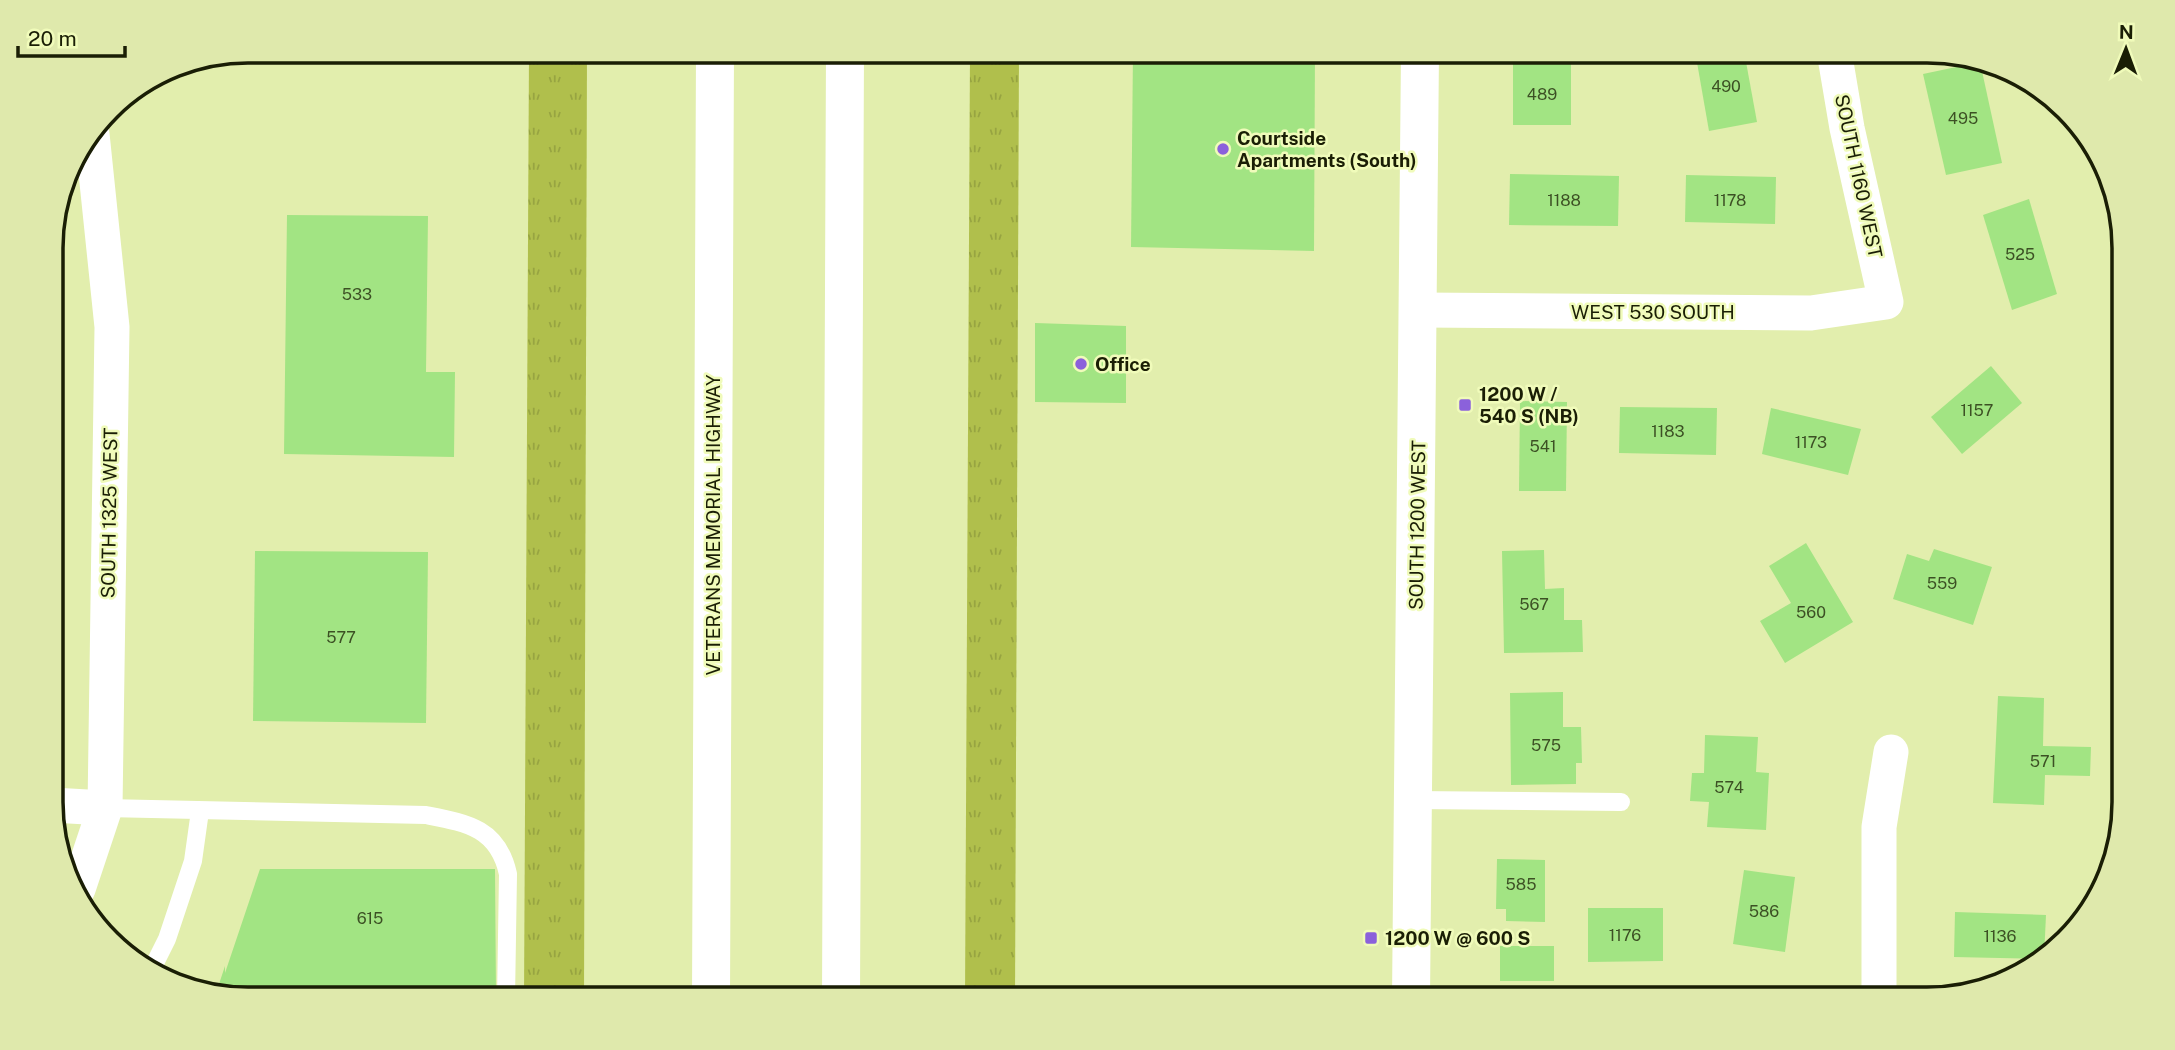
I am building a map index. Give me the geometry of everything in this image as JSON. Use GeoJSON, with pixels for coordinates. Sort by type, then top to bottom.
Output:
{"type":"FeatureCollection","features":[{"type":"Feature","properties":{"kind":"main road","name":"VETERANS MEMORIAL HIGHWAY"},"geometry":{"type":"LineString","coordinates":[[711,987],[715,63]]}},
{"type":"Feature","properties":{"kind":"main road"},"geometry":{"type":"LineString","coordinates":[[841,987],[845,63]]}},
{"type":"Feature","properties":{"kind":"main road","name":"SOUTH 1200 WEST"},"geometry":{"type":"LineString","coordinates":[[1411,987],[1420,63]]}},
{"type":"Feature","properties":{"kind":"street","name":"SOUTH 1160 WEST"},"geometry":{"type":"LineString","coordinates":[[1836,63],[1847,128],[1886,302]]}},
{"type":"Feature","properties":{"kind":"street","name":"SOUTH 1325 WEST"},"geometry":{"type":"LineString","coordinates":[[81,881],[105,808],[112,327],[93,146]]}},
{"type":"Feature","properties":{"kind":"street","name":"WEST 530 SOUTH"},"geometry":{"type":"LineString","coordinates":[[1419,310],[1811,313],[1886,302]]}},
{"type":"Feature","properties":{"kind":"street"},"geometry":{"type":"LineString","coordinates":[[1879,987],[1879,828],[1891,752]]}},
{"type":"Feature","properties":{"kind":"street"},"geometry":{"type":"LineString","coordinates":[[63,806],[105,808]]}},
{"type":"Feature","properties":{"kind":"lane"},"geometry":{"type":"LineString","coordinates":[[1413,800],[1621,802]]}},
{"type":"Feature","properties":{"kind":"lane"},"geometry":{"type":"LineString","coordinates":[[105,808],[426,815],[463,822],[488,835],[504,855],[509,874],[506,987]]}},
{"type":"Feature","properties":{"kind":"lane"},"geometry":{"type":"LineString","coordinates":[[155,962],[167,939],[193,860],[200,811]]}},
{"type":"Feature","properties":{"kind":"green space"},"geometry":{"type":"Polygon","coordinates":[[[529,63],[587,63],[584,987],[524,987],[529,63]]]}},
{"type":"Feature","properties":{"kind":"green space"},"geometry":{"type":"Polygon","coordinates":[[[970,63],[1019,63],[1015,987],[965,987],[970,63]]]}},
{"type":"Feature","properties":{"kind":"building","name":"Courtside Apartments (South)"},"geometry":{"type":"Polygon","coordinates":[[[1133,63],[1315,63],[1314,251],[1131,247],[1133,63]]]}},
{"type":"Feature","properties":{"kind":"building"},"geometry":{"type":"Polygon","coordinates":[[[1513,63],[1571,63],[1571,125],[1513,125],[1513,63]]]}},
{"type":"Feature","properties":{"kind":"building"},"geometry":{"type":"Polygon","coordinates":[[[1697,63],[1746,63],[1757,122],[1709,131],[1697,63]]]}},
{"type":"Feature","properties":{"kind":"building"},"geometry":{"type":"Polygon","coordinates":[[[1959,66],[1982,72],[2002,163],[1946,175],[1923,74],[1959,66]]]}},
{"type":"Feature","properties":{"kind":"building"},"geometry":{"type":"Polygon","coordinates":[[[1510,174],[1619,176],[1618,226],[1509,225],[1510,174]]]}},
{"type":"Feature","properties":{"kind":"building"},"geometry":{"type":"Polygon","coordinates":[[[1686,175],[1776,177],[1775,224],[1685,222],[1686,175]]]}},
{"type":"Feature","properties":{"kind":"building"},"geometry":{"type":"Polygon","coordinates":[[[2029,199],[2057,294],[2012,310],[1983,215],[2029,199]]]}},
{"type":"Feature","properties":{"kind":"building"},"geometry":{"type":"Polygon","coordinates":[[[287,215],[428,216],[426,372],[455,372],[454,457],[284,454],[287,215]]]}},
{"type":"Feature","properties":{"kind":"building","name":"Office"},"geometry":{"type":"Polygon","coordinates":[[[1035,323],[1126,326],[1126,403],[1035,402],[1035,323]]]}},
{"type":"Feature","properties":{"kind":"building"},"geometry":{"type":"Polygon","coordinates":[[[1991,366],[2022,403],[1962,454],[1931,417],[1991,366]]]}},
{"type":"Feature","properties":{"kind":"building"},"geometry":{"type":"Polygon","coordinates":[[[1520,401],[1567,402],[1566,491],[1519,491],[1520,401]]]}},
{"type":"Feature","properties":{"kind":"building"},"geometry":{"type":"Polygon","coordinates":[[[1620,407],[1717,408],[1716,455],[1619,453],[1620,407]]]}},
{"type":"Feature","properties":{"kind":"building"},"geometry":{"type":"Polygon","coordinates":[[[1771,408],[1861,429],[1848,475],[1762,454],[1771,408]]]}},
{"type":"Feature","properties":{"kind":"building"},"geometry":{"type":"Polygon","coordinates":[[[1806,543],[1853,622],[1785,663],[1760,621],[1791,603],[1769,566],[1806,543]]]}},
{"type":"Feature","properties":{"kind":"building"},"geometry":{"type":"Polygon","coordinates":[[[1934,549],[1992,567],[1973,625],[1893,599],[1907,554],[1929,561],[1934,549]]]}},
{"type":"Feature","properties":{"kind":"building"},"geometry":{"type":"Polygon","coordinates":[[[1544,550],[1545,589],[1564,588],[1564,620],[1582,620],[1583,652],[1504,653],[1502,551],[1544,550]]]}},
{"type":"Feature","properties":{"kind":"building"},"geometry":{"type":"Polygon","coordinates":[[[255,551],[428,552],[426,723],[253,721],[255,551]]]}},
{"type":"Feature","properties":{"kind":"building"},"geometry":{"type":"Polygon","coordinates":[[[1563,692],[1563,727],[1581,727],[1582,763],[1576,763],[1576,784],[1511,785],[1510,693],[1563,692]]]}},
{"type":"Feature","properties":{"kind":"building"},"geometry":{"type":"Polygon","coordinates":[[[1998,696],[2044,698],[2043,746],[2091,747],[2090,776],[2045,775],[2044,805],[1993,803],[1998,696]]]}},
{"type":"Feature","properties":{"kind":"building"},"geometry":{"type":"Polygon","coordinates":[[[1705,735],[1758,737],[1756,772],[1769,773],[1766,830],[1707,827],[1709,802],[1690,801],[1692,773],[1704,773],[1705,735]]]}},
{"type":"Feature","properties":{"kind":"building"},"geometry":{"type":"Polygon","coordinates":[[[1497,859],[1545,860],[1545,922],[1506,921],[1506,909],[1496,909],[1497,859]]]}},
{"type":"Feature","properties":{"kind":"building"},"geometry":{"type":"Polygon","coordinates":[[[260,869],[495,869],[496,987],[236,987],[219,984],[225,966],[225,973],[260,869]]]}},
{"type":"Feature","properties":{"kind":"building"},"geometry":{"type":"Polygon","coordinates":[[[1744,870],[1795,877],[1785,952],[1733,944],[1744,870]]]}},
{"type":"Feature","properties":{"kind":"building"},"geometry":{"type":"Polygon","coordinates":[[[1588,908],[1663,908],[1663,961],[1588,962],[1588,908]]]}},
{"type":"Feature","properties":{"kind":"building"},"geometry":{"type":"Polygon","coordinates":[[[1955,912],[2046,915],[2045,944],[2025,959],[1954,957],[1955,912]]]}},
{"type":"Feature","properties":{"kind":"building"},"geometry":{"type":"Polygon","coordinates":[[[1500,946],[1554,946],[1554,981],[1500,981],[1500,946]]]}},
{"type":"Feature","properties":{"kind":"place","name":"Courtside Apartments (South)"},"geometry":{"type":"Point","coordinates":[1223,149]}},
{"type":"Feature","properties":{"kind":"place","name":"Office"},"geometry":{"type":"Point","coordinates":[1081,364]}},
{"type":"Feature","properties":{"kind":"place","name":"1200 W / 540 S (NB)"},"geometry":{"type":"Point","coordinates":[1465,405]}},
{"type":"Feature","properties":{"kind":"place","name":"1200 W @ 600 S"},"geometry":{"type":"Point","coordinates":[1371,938]}}]}
